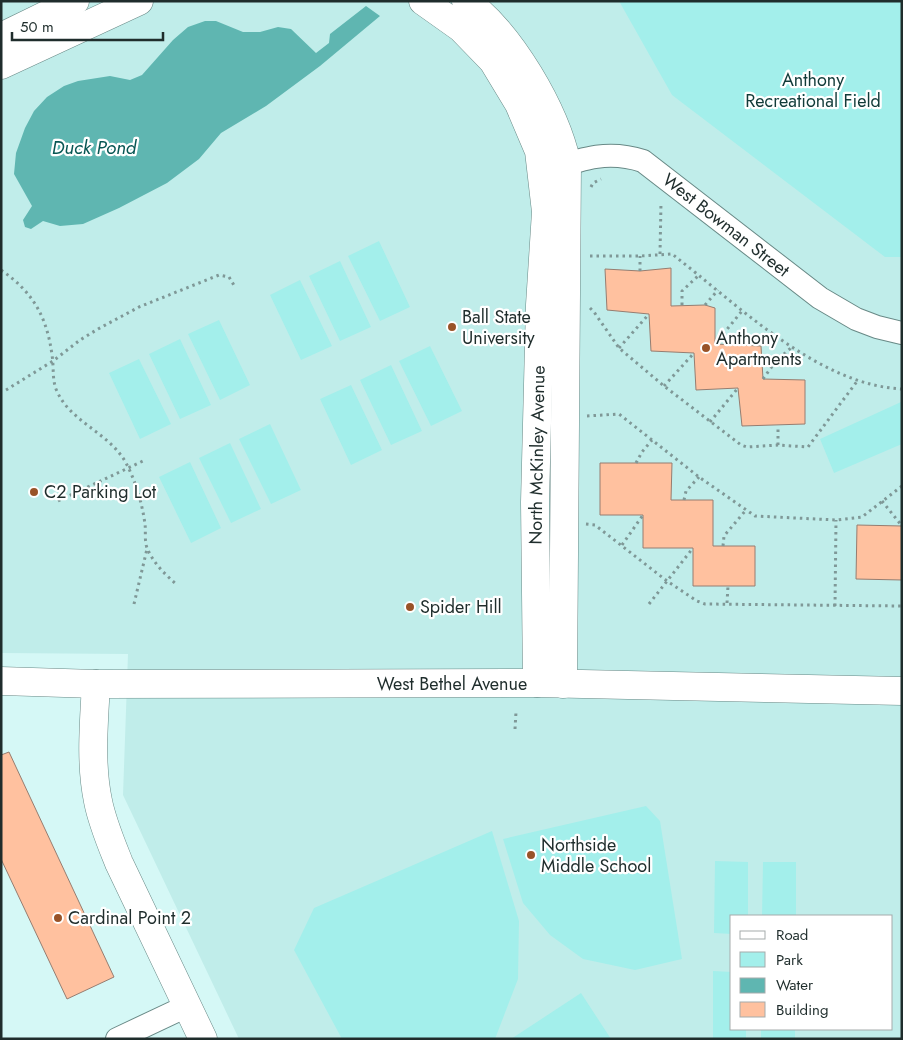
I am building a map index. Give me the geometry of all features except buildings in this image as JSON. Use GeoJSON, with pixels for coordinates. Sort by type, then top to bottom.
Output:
{"type":"FeatureCollection","features":[{"type":"Feature","properties":{"kind":"main road"},"geometry":{"type":"LineString","coordinates":[[1,37],[75,1]]}},
{"type":"Feature","properties":{"kind":"main road"},"geometry":{"type":"LineString","coordinates":[[1,65],[139,1]]}},
{"type":"Feature","properties":{"kind":"main road","name":"North McKinley Avenue"},"geometry":{"type":"LineString","coordinates":[[423,1],[467,12],[495,28],[517,57],[546,106],[562,142],[555,168],[550,684]]}},
{"type":"Feature","properties":{"kind":"main road","name":"West Bethel Avenue"},"geometry":{"type":"LineString","coordinates":[[1,681],[96,684],[550,684],[902,691]]}},
{"type":"Feature","properties":{"kind":"main road"},"geometry":{"type":"LineString","coordinates":[[96,684],[93,731],[98,800],[108,837],[202,1039]]}},
{"type":"Feature","properties":{"kind":"street","name":"West Bowman Street"},"geometry":{"type":"LineString","coordinates":[[555,168],[583,158],[602,155],[630,157],[642,161],[826,302],[856,319],[902,334]]}},
{"type":"Feature","properties":{"kind":"street"},"geometry":{"type":"LineString","coordinates":[[116,1039],[187,1006]]}},
{"type":"Feature","properties":{"kind":"path"},"geometry":{"type":"LineString","coordinates":[[590,190],[593,183],[603,178]]}},
{"type":"Feature","properties":{"kind":"path"},"geometry":{"type":"LineString","coordinates":[[660,254],[661,200]]}},
{"type":"Feature","properties":{"kind":"path"},"geometry":{"type":"LineString","coordinates":[[584,256],[672,254],[742,311],[816,362],[846,377],[902,389]]}},
{"type":"Feature","properties":{"kind":"path"},"geometry":{"type":"LineString","coordinates":[[640,256],[640,271]]}},
{"type":"Feature","properties":{"kind":"path"},"geometry":{"type":"LineString","coordinates":[[1,270],[18,282],[34,302],[44,323],[50,339],[56,391],[72,413],[103,436],[116,450],[134,479],[141,502],[147,549],[134,604]]}},
{"type":"Feature","properties":{"kind":"path"},"geometry":{"type":"LineString","coordinates":[[6,390],[98,328],[139,307],[219,275],[229,277],[235,287]]}},
{"type":"Feature","properties":{"kind":"path"},"geometry":{"type":"LineString","coordinates":[[682,306],[682,292],[699,275]]}},
{"type":"Feature","properties":{"kind":"path"},"geometry":{"type":"LineString","coordinates":[[705,305],[718,290]]}},
{"type":"Feature","properties":{"kind":"path"},"geometry":{"type":"LineString","coordinates":[[586,315],[586,306],[594,312],[619,348],[741,446],[778,445],[808,447],[858,380]]}},
{"type":"Feature","properties":{"kind":"path"},"geometry":{"type":"LineString","coordinates":[[715,344],[742,311]]}},
{"type":"Feature","properties":{"kind":"path"},"geometry":{"type":"LineString","coordinates":[[619,348],[650,314]]}},
{"type":"Feature","properties":{"kind":"path"},"geometry":{"type":"LineString","coordinates":[[763,379],[776,361],[792,346]]}},
{"type":"Feature","properties":{"kind":"path"},"geometry":{"type":"LineString","coordinates":[[664,386],[694,353]]}},
{"type":"Feature","properties":{"kind":"path"},"geometry":{"type":"LineString","coordinates":[[710,422],[738,388]]}},
{"type":"Feature","properties":{"kind":"path"},"geometry":{"type":"LineString","coordinates":[[583,416],[619,414],[699,477],[755,516],[836,520],[862,517],[902,486]]}},
{"type":"Feature","properties":{"kind":"path"},"geometry":{"type":"LineString","coordinates":[[778,426],[778,445]]}},
{"type":"Feature","properties":{"kind":"path"},"geometry":{"type":"LineString","coordinates":[[636,463],[652,440]]}},
{"type":"Feature","properties":{"kind":"path"},"geometry":{"type":"LineString","coordinates":[[58,501],[143,461]]}},
{"type":"Feature","properties":{"kind":"path"},"geometry":{"type":"LineString","coordinates":[[684,500],[686,491],[699,477]]}},
{"type":"Feature","properties":{"kind":"path"},"geometry":{"type":"LineString","coordinates":[[882,501],[902,526]]}},
{"type":"Feature","properties":{"kind":"path"},"geometry":{"type":"LineString","coordinates":[[723,546],[724,536],[746,510]]}},
{"type":"Feature","properties":{"kind":"path"},"geometry":{"type":"LineString","coordinates":[[622,545],[643,515]]}},
{"type":"Feature","properties":{"kind":"path"},"geometry":{"type":"LineString","coordinates":[[835,606],[836,520]]}},
{"type":"Feature","properties":{"kind":"path"},"geometry":{"type":"LineString","coordinates":[[585,524],[595,525],[667,581],[697,601],[705,604],[902,606]]}},
{"type":"Feature","properties":{"kind":"path"},"geometry":{"type":"LineString","coordinates":[[649,604],[694,548]]}},
{"type":"Feature","properties":{"kind":"path"},"geometry":{"type":"LineString","coordinates":[[147,549],[158,566],[178,585]]}},
{"type":"Feature","properties":{"kind":"path"},"geometry":{"type":"LineString","coordinates":[[727,604],[728,586]]}},
{"type":"Feature","properties":{"kind":"path"},"geometry":{"type":"LineString","coordinates":[[515,729],[516,712]]}},
{"type":"Feature","properties":{"kind":"shaded area","name":"Ball State University"},"geometry":{"type":"Polygon","coordinates":[[[1,1],[902,1],[902,1039],[239,1039],[123,795],[128,654],[1,653],[1,1]]]}},
{"type":"Feature","properties":{"kind":"green space","name":"Anthony Recreational Field"},"geometry":{"type":"Polygon","coordinates":[[[619,1],[902,1],[902,257],[885,257],[672,95],[619,1]]]}},
{"type":"Feature","properties":{"kind":"green space"},"geometry":{"type":"Polygon","coordinates":[[[379,241],[410,307],[380,321],[348,256],[379,241]]]}},
{"type":"Feature","properties":{"kind":"green space"},"geometry":{"type":"Polygon","coordinates":[[[340,261],[371,327],[340,341],[309,276],[340,261]]]}},
{"type":"Feature","properties":{"kind":"green space"},"geometry":{"type":"Polygon","coordinates":[[[300,280],[332,346],[301,360],[270,295],[300,280]]]}},
{"type":"Feature","properties":{"kind":"green space"},"geometry":{"type":"Polygon","coordinates":[[[219,320],[250,385],[220,400],[188,334],[219,320]]]}},
{"type":"Feature","properties":{"kind":"green space"},"geometry":{"type":"Polygon","coordinates":[[[180,339],[211,405],[180,419],[149,354],[180,339]]]}},
{"type":"Feature","properties":{"kind":"green space"},"geometry":{"type":"Polygon","coordinates":[[[430,346],[462,411],[431,426],[399,361],[430,346]]]}},
{"type":"Feature","properties":{"kind":"green space"},"geometry":{"type":"Polygon","coordinates":[[[139,359],[171,424],[140,439],[109,373],[139,359]]]}},
{"type":"Feature","properties":{"kind":"green space"},"geometry":{"type":"Polygon","coordinates":[[[391,365],[422,431],[391,445],[360,380],[391,365]]]}},
{"type":"Feature","properties":{"kind":"green space"},"geometry":{"type":"Polygon","coordinates":[[[351,385],[382,450],[351,465],[320,399],[351,385]]]}},
{"type":"Feature","properties":{"kind":"green space"},"geometry":{"type":"Polygon","coordinates":[[[901,402],[902,444],[834,473],[820,439],[901,402]]]}},
{"type":"Feature","properties":{"kind":"green space"},"geometry":{"type":"Polygon","coordinates":[[[270,424],[301,490],[271,504],[239,439],[270,424]]]}},
{"type":"Feature","properties":{"kind":"green space"},"geometry":{"type":"Polygon","coordinates":[[[230,443],[261,509],[231,523],[199,458],[230,443]]]}},
{"type":"Feature","properties":{"kind":"green space"},"geometry":{"type":"Polygon","coordinates":[[[190,462],[221,528],[191,543],[159,477],[190,462]]]}},
{"type":"Feature","properties":{"kind":"green space"},"geometry":{"type":"Polygon","coordinates":[[[646,806],[660,821],[682,959],[635,970],[583,959],[550,935],[523,903],[503,839],[646,806]]]}},
{"type":"Feature","properties":{"kind":"green space"},"geometry":{"type":"Polygon","coordinates":[[[492,831],[519,921],[518,979],[495,1039],[342,1039],[294,950],[314,908],[492,831]]]}},
{"type":"Feature","properties":{"kind":"green space"},"geometry":{"type":"Polygon","coordinates":[[[715,861],[748,862],[748,915],[730,915],[730,934],[714,933],[715,861]]]}},
{"type":"Feature","properties":{"kind":"green space"},"geometry":{"type":"Polygon","coordinates":[[[763,862],[796,862],[796,915],[762,915],[763,862]]]}},
{"type":"Feature","properties":{"kind":"green space"},"geometry":{"type":"Polygon","coordinates":[[[713,971],[730,972],[730,1030],[746,1030],[746,1039],[713,1039],[713,971]]]}},
{"type":"Feature","properties":{"kind":"green space"},"geometry":{"type":"Polygon","coordinates":[[[581,993],[611,1039],[511,1039],[581,993]]]}},
{"type":"Feature","properties":{"kind":"green space"},"geometry":{"type":"Polygon","coordinates":[[[761,1030],[795,1030],[795,1039],[761,1039],[761,1030]]]}},
{"type":"Feature","properties":{"kind":"water","name":"Duck Pond"},"geometry":{"type":"Polygon","coordinates":[[[366,6],[380,16],[320,66],[266,106],[221,133],[199,159],[167,183],[83,224],[60,226],[43,221],[31,229],[25,227],[23,220],[32,206],[14,174],[16,153],[25,128],[34,111],[47,97],[64,86],[78,81],[110,76],[130,80],[142,75],[173,40],[188,27],[205,21],[216,21],[243,32],[260,32],[278,27],[291,29],[316,53],[329,43],[330,34],[366,6]]]}},
{"type":"Feature","properties":{"kind":"place","name":"Ball State University"},"geometry":{"type":"Point","coordinates":[452,327]}},
{"type":"Feature","properties":{"kind":"place","name":"Anthony Apartments"},"geometry":{"type":"Point","coordinates":[706,348]}},
{"type":"Feature","properties":{"kind":"place","name":"C2 Parking Lot"},"geometry":{"type":"Point","coordinates":[34,492]}},
{"type":"Feature","properties":{"kind":"place","name":"Spider Hill"},"geometry":{"type":"Point","coordinates":[410,607]}},
{"type":"Feature","properties":{"kind":"place","name":"Northside Middle School"},"geometry":{"type":"Point","coordinates":[531,855]}},
{"type":"Feature","properties":{"kind":"place","name":"Cardinal Point 2"},"geometry":{"type":"Point","coordinates":[58,918]}}]}
